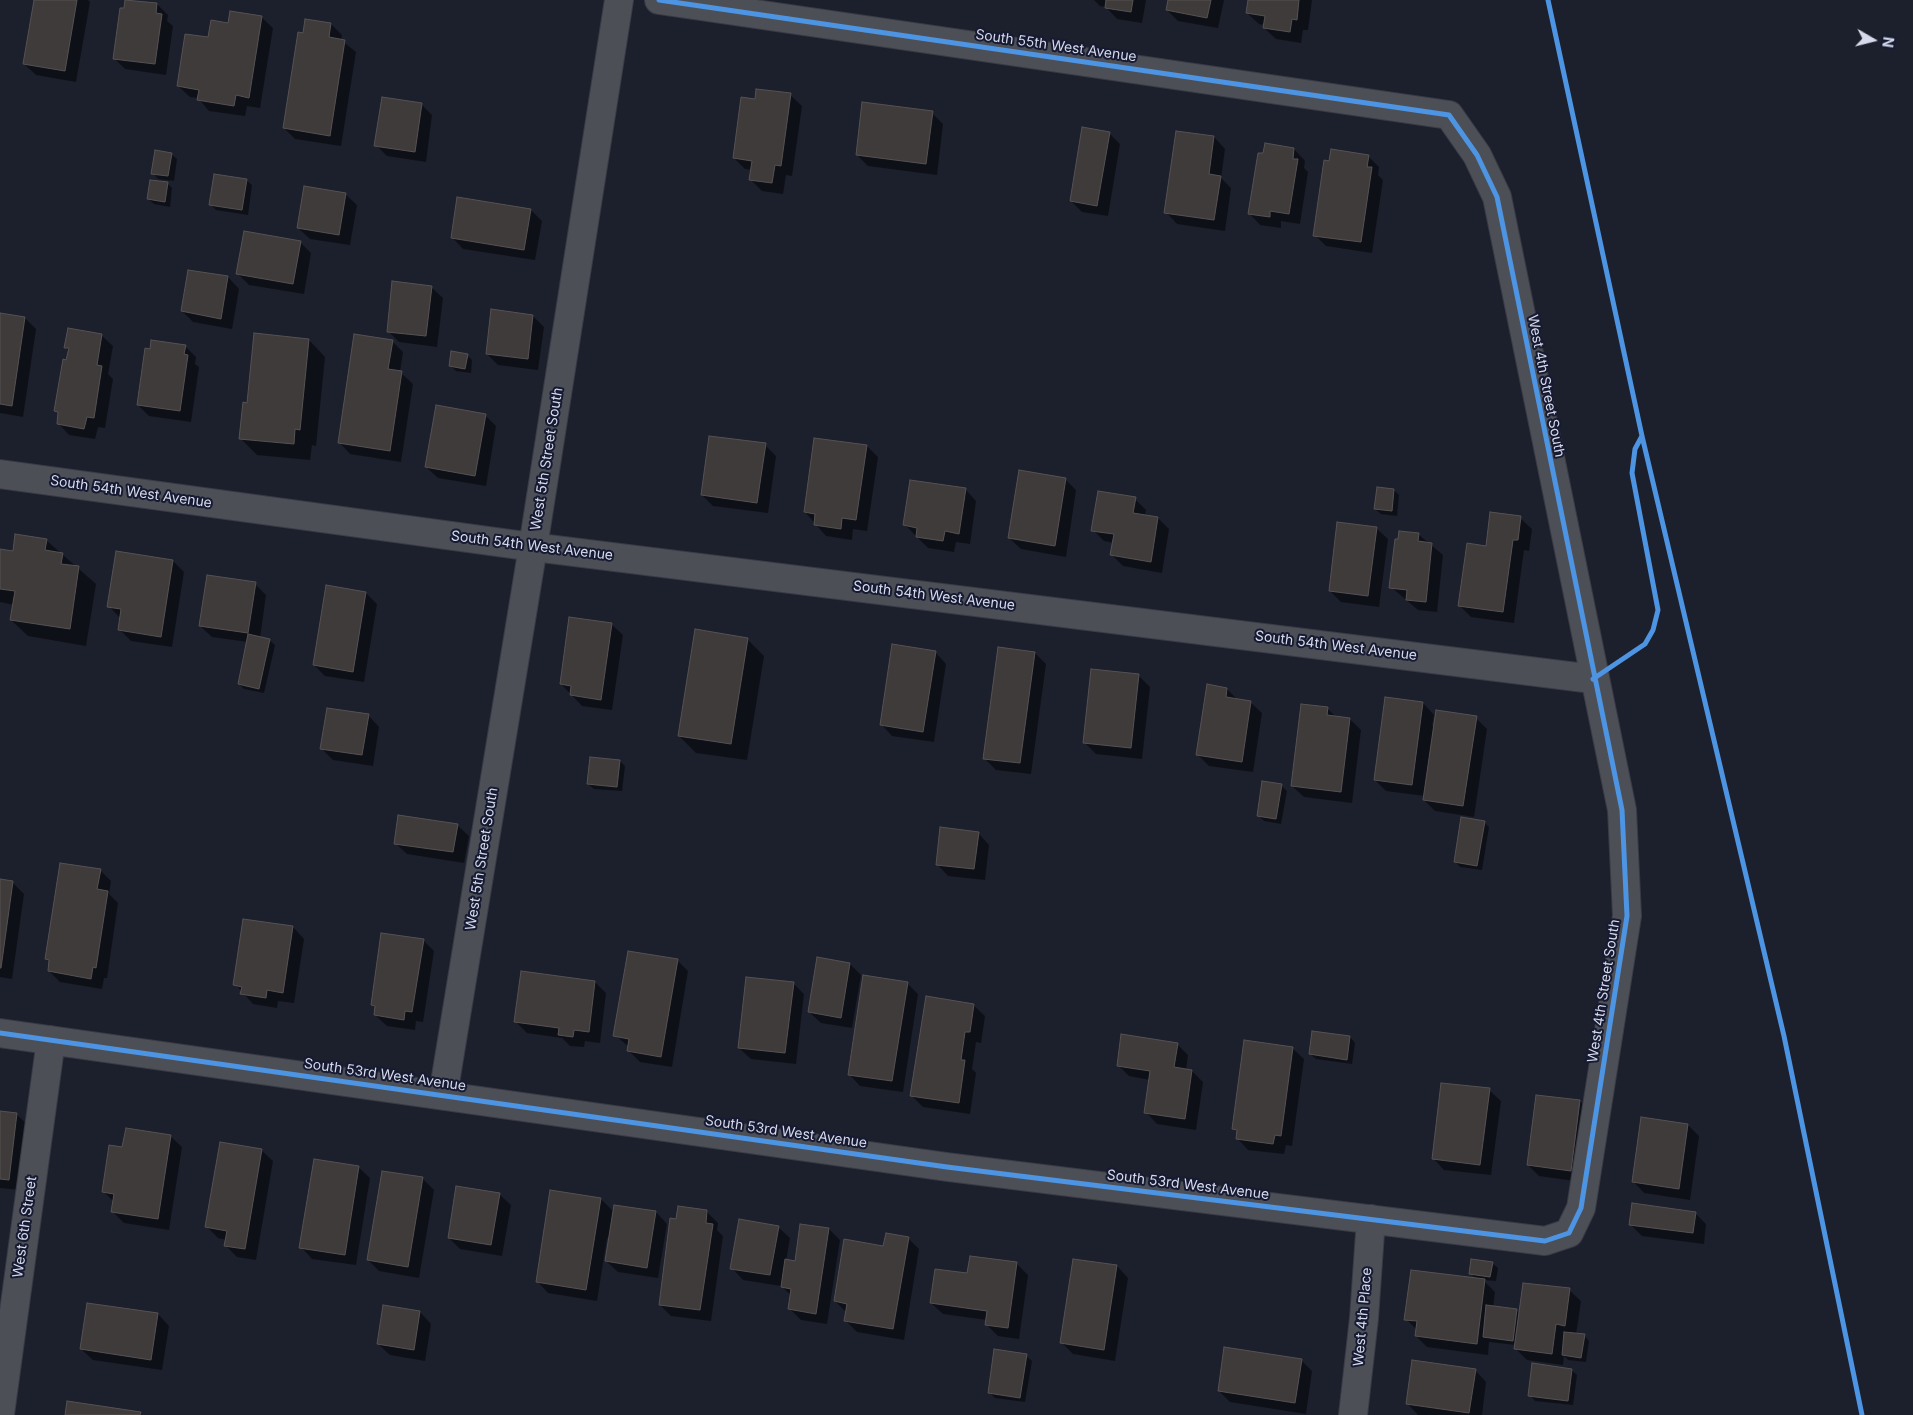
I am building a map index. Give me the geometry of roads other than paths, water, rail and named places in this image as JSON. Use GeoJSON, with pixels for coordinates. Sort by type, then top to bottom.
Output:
{"type":"FeatureCollection","features":[{"type":"Feature","properties":{"kind":"street","name":"West 5th Street South"},"geometry":{"type":"LineString","coordinates":[[443,1095],[533,547],[619,0]]}},
{"type":"Feature","properties":{"kind":"street","name":"South 55th West Avenue"},"geometry":{"type":"LineString","coordinates":[[659,0],[1449,115]]}},
{"type":"Feature","properties":{"kind":"street","name":"West 4th Street South"},"geometry":{"type":"LineString","coordinates":[[1449,115],[1477,155],[1497,197],[1593,679],[1622,810],[1627,916],[1581,1208],[1569,1233]]}},
{"type":"Feature","properties":{"kind":"street","name":"South 54th West Avenue"},"geometry":{"type":"LineString","coordinates":[[0,474],[533,547],[1593,679]]}},
{"type":"Feature","properties":{"kind":"street","name":"South 53rd West Avenue"},"geometry":{"type":"LineString","coordinates":[[0,1033],[947,1167],[1545,1241],[1569,1233]]}},
{"type":"Feature","properties":{"kind":"street","name":"West 6th Street"},"geometry":{"type":"LineString","coordinates":[[0,1414],[51,1040]]}},
{"type":"Feature","properties":{"kind":"street","name":"West 4th Place"},"geometry":{"type":"LineString","coordinates":[[1353,1415],[1364,1318],[1371,1219]]}}]}
